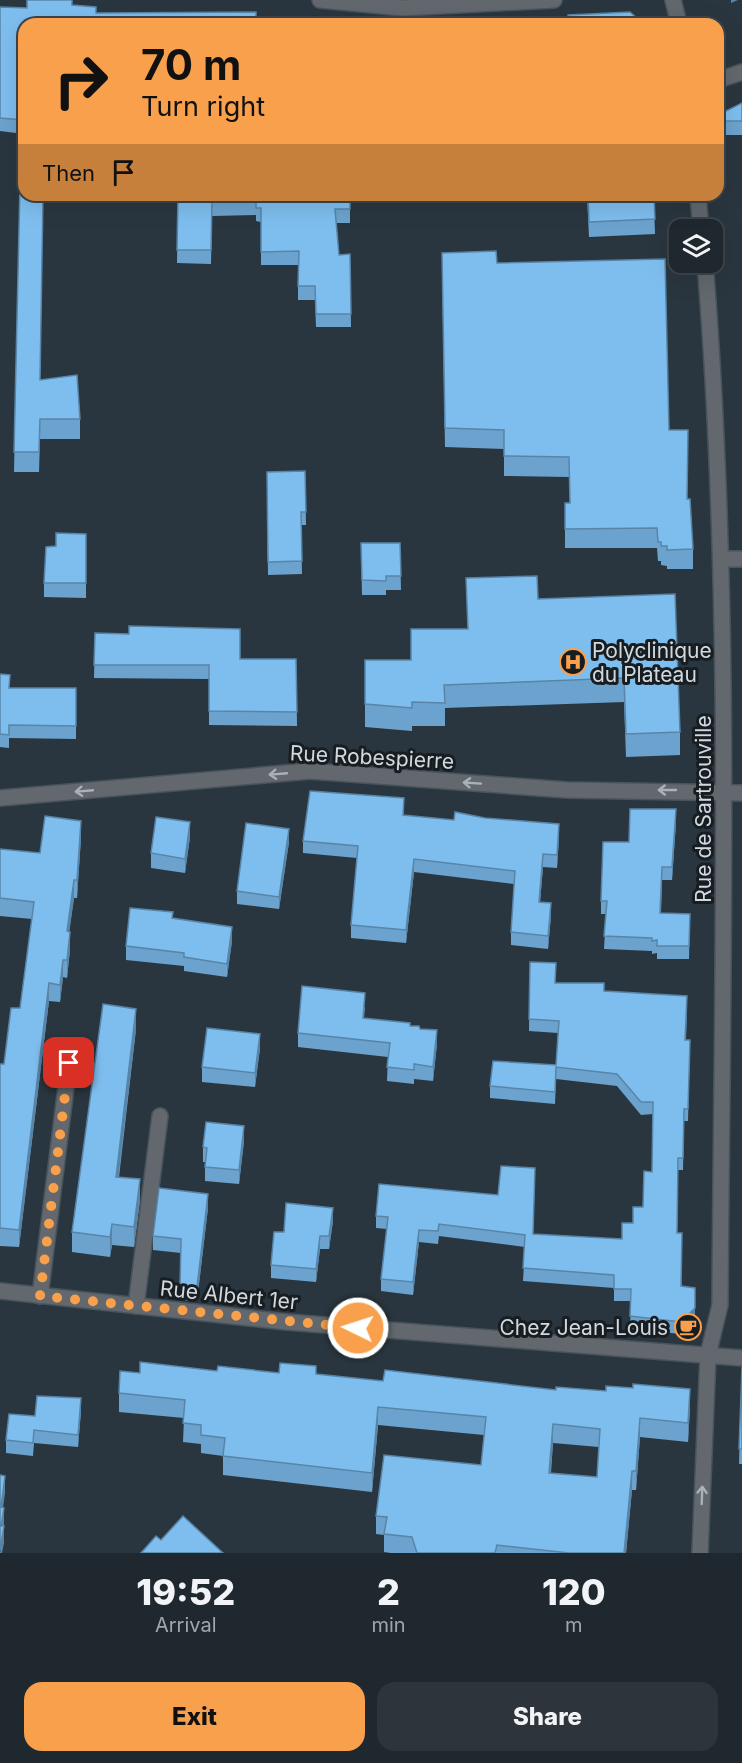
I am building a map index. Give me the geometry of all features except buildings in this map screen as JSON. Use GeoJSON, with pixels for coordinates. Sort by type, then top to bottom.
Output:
{"type":"FeatureCollection","features":[{"type":"Feature","properties":{"kind":"street"},"geometry":{"type":"LineString","coordinates":[[320,0],[403,8],[554,0]]}},
{"type":"Feature","properties":{"kind":"street"},"geometry":{"type":"LineString","coordinates":[[673,0],[678,18]]}},
{"type":"Feature","properties":{"kind":"street"},"geometry":{"type":"LineString","coordinates":[[724,78],[742,72]]}},
{"type":"Feature","properties":{"kind":"street"},"geometry":{"type":"LineString","coordinates":[[699,201],[701,219]]}},
{"type":"Feature","properties":{"kind":"street","name":"Rue de Sartrouville"},"geometry":{"type":"LineString","coordinates":[[700,1553],[708,1355],[720,1305],[725,794],[721,559],[706,273]]}},
{"type":"Feature","properties":{"kind":"street"},"geometry":{"type":"LineString","coordinates":[[721,559],[742,559]]}},
{"type":"Feature","properties":{"kind":"street","name":"Rue Robespierre"},"geometry":{"type":"LineString","coordinates":[[0,798],[310,771],[567,790],[690,790],[725,794],[742,793]]}},
{"type":"Feature","properties":{"kind":"street"},"geometry":{"type":"LineString","coordinates":[[40,1296],[69,1063]]}},
{"type":"Feature","properties":{"kind":"street"},"geometry":{"type":"LineString","coordinates":[[136,1306],[160,1116]]}},
{"type":"Feature","properties":{"kind":"street","name":"Rue Albert 1er"},"geometry":{"type":"LineString","coordinates":[[0,1291],[287,1322],[742,1358]]}},
{"type":"Feature","properties":{"kind":"place","name":"Polyclinique du Plateau"},"geometry":{"type":"Point","coordinates":[573,662]}},
{"type":"Feature","properties":{"kind":"place","name":"Chez Jean-Louis"},"geometry":{"type":"Point","coordinates":[688,1327]}},
{"type":"Feature","properties":{"kind":"route"},"geometry":{"type":"LineString","coordinates":[[69,1063],[40,1296],[358,1328]]}}]}
